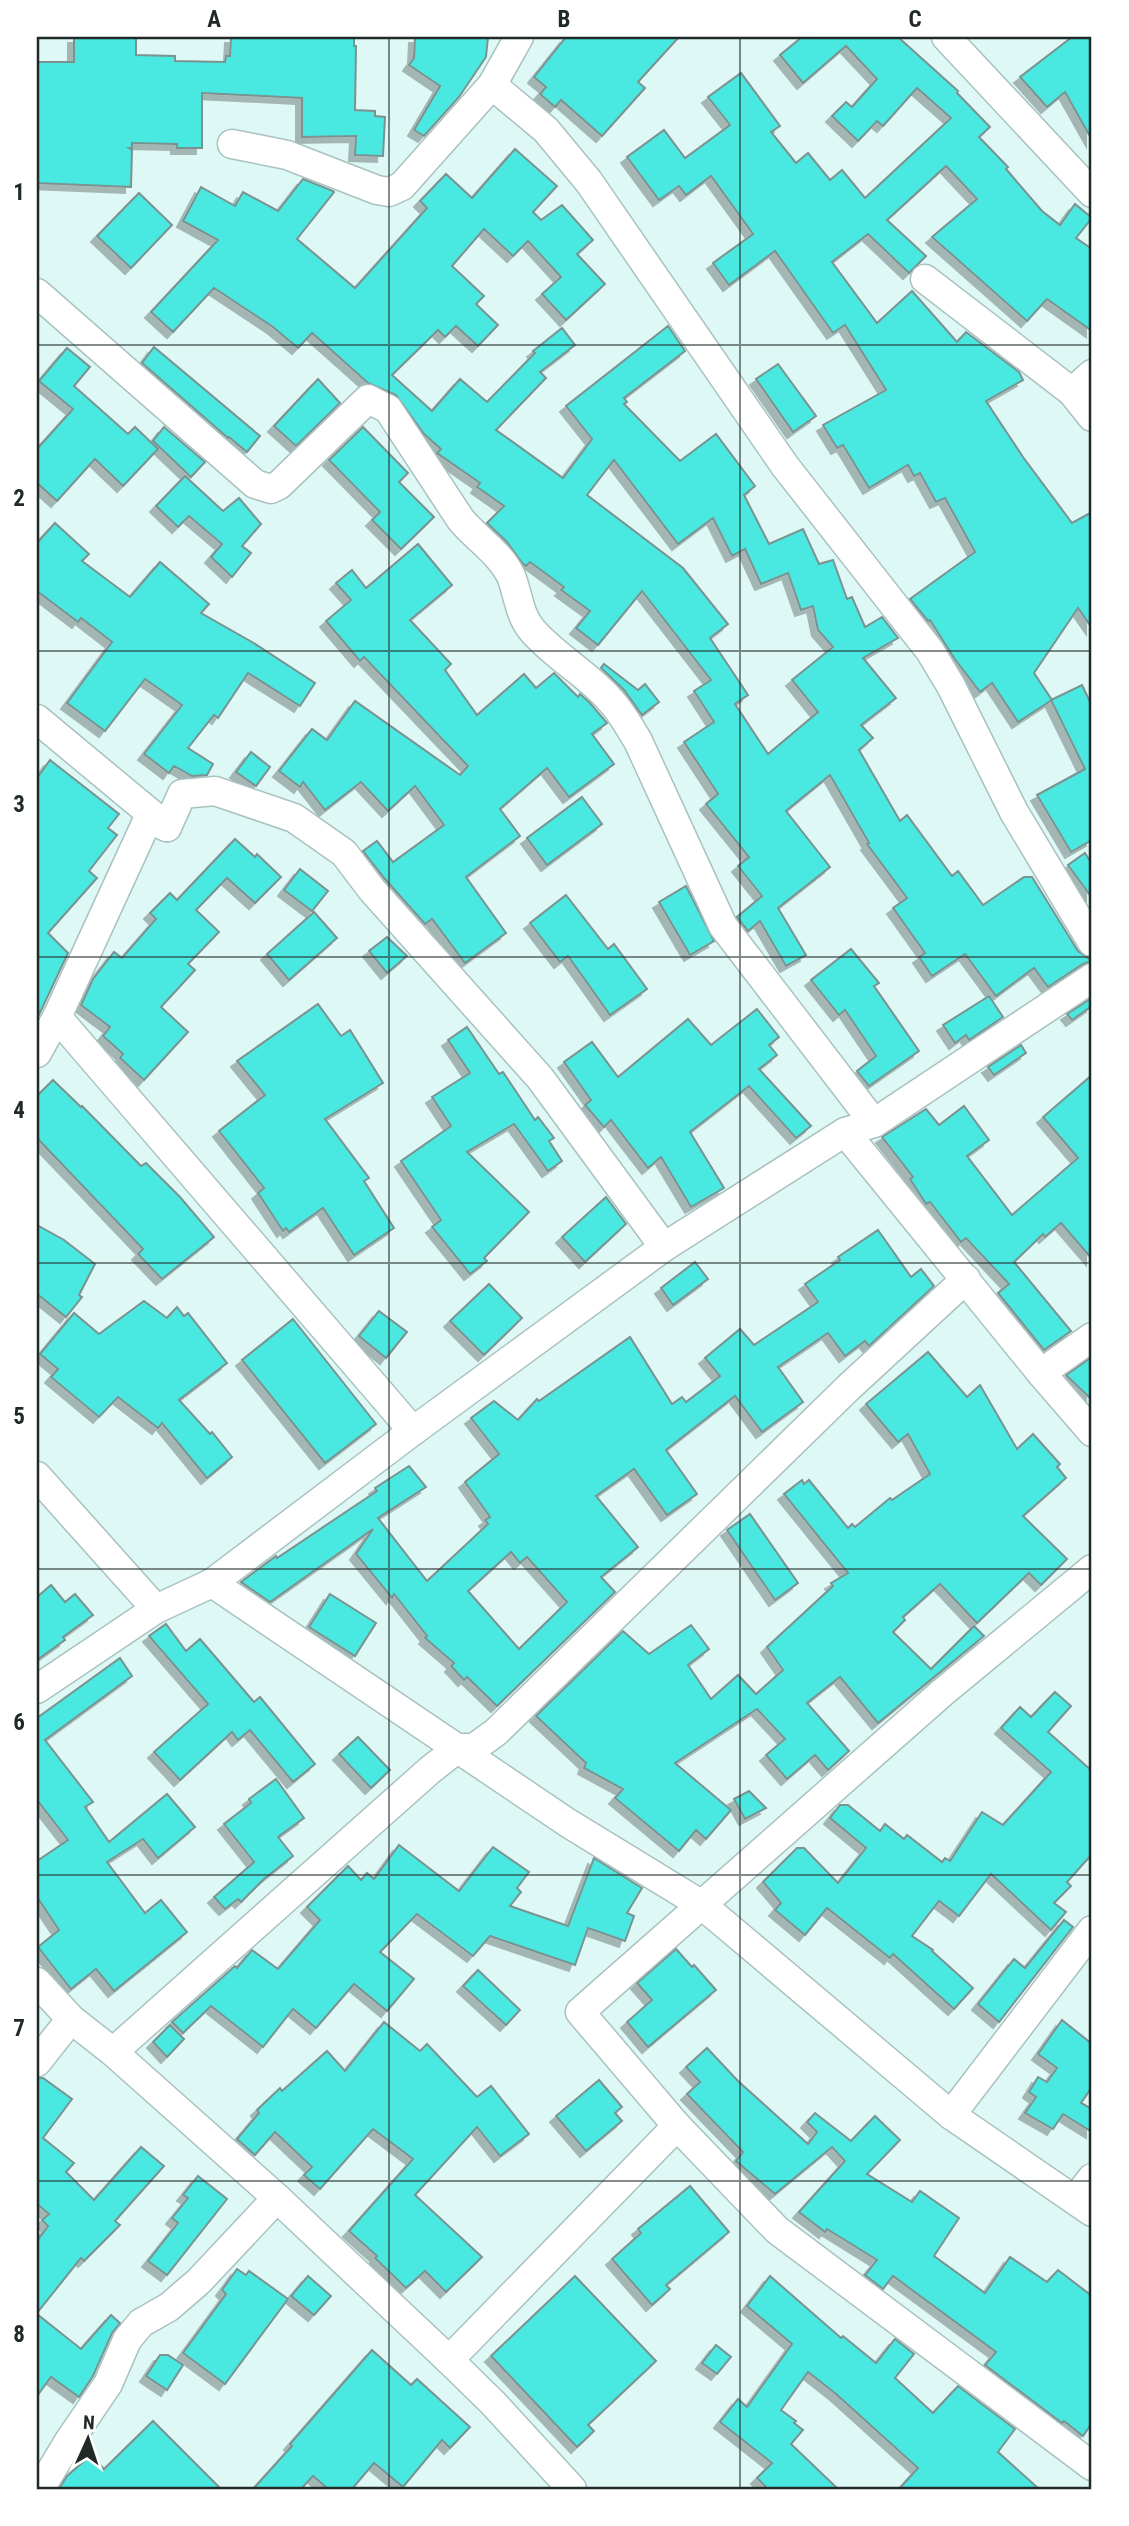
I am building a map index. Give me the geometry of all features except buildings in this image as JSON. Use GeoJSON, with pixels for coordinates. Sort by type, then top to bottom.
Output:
{"type":"FeatureCollection","features":[{"type":"Feature","properties":{"kind":"street"},"geometry":{"type":"LineString","coordinates":[[232,144],[287,155],[377,190],[389,192],[402,186],[492,85],[519,37]]}},
{"type":"Feature","properties":{"kind":"street"},"geometry":{"type":"LineString","coordinates":[[946,37],[1092,193]]}},
{"type":"Feature","properties":{"kind":"street"},"geometry":{"type":"LineString","coordinates":[[492,85],[547,130],[589,182],[785,466],[930,651],[951,686],[1014,812],[1092,942]]}},
{"type":"Feature","properties":{"kind":"street"},"geometry":{"type":"LineString","coordinates":[[925,279],[1082,383],[1092,417]]}},
{"type":"Feature","properties":{"kind":"street"},"geometry":{"type":"LineString","coordinates":[[37,293],[255,484],[271,489],[279,485],[368,399],[388,410],[461,520],[475,537],[500,558],[510,575],[529,627],[611,701],[623,718],[650,765],[723,926],[874,1123]]}},
{"type":"Feature","properties":{"kind":"street"},"geometry":{"type":"LineString","coordinates":[[37,719],[167,827]]}},
{"type":"Feature","properties":{"kind":"street"},"geometry":{"type":"LineString","coordinates":[[167,827],[183,794],[215,790],[294,818],[344,853],[372,890],[540,1078],[664,1247]]}},
{"type":"Feature","properties":{"kind":"street"},"geometry":{"type":"LineString","coordinates":[[37,1053],[57,1017],[148,819],[167,827]]}},
{"type":"Feature","properties":{"kind":"street"},"geometry":{"type":"LineString","coordinates":[[37,1689],[156,1609],[212,1583],[664,1247],[845,1132],[874,1123],[1092,978]]}},
{"type":"Feature","properties":{"kind":"street"},"geometry":{"type":"LineString","coordinates":[[57,1017],[413,1431]]}},
{"type":"Feature","properties":{"kind":"street"},"geometry":{"type":"LineString","coordinates":[[845,1132],[1092,1432]]}},
{"type":"Feature","properties":{"kind":"street"},"geometry":{"type":"LineString","coordinates":[[113,2052],[430,1770],[458,1748],[474,1748],[496,1732],[840,1396],[966,1279]]}},
{"type":"Feature","properties":{"kind":"street"},"geometry":{"type":"LineString","coordinates":[[1041,1373],[1092,1337]]}},
{"type":"Feature","properties":{"kind":"street"},"geometry":{"type":"LineString","coordinates":[[37,1476],[156,1609]]}},
{"type":"Feature","properties":{"kind":"street"},"geometry":{"type":"LineString","coordinates":[[1092,1569],[943,1692],[580,2012],[677,2126],[776,2230],[1092,2466]]}},
{"type":"Feature","properties":{"kind":"street"},"geometry":{"type":"LineString","coordinates":[[212,1583],[568,1823],[702,1905],[951,2115],[1084,2206],[1092,2178]]}},
{"type":"Feature","properties":{"kind":"street"},"geometry":{"type":"LineString","coordinates":[[951,2115],[1092,1930]]}},
{"type":"Feature","properties":{"kind":"street"},"geometry":{"type":"LineString","coordinates":[[37,1982],[71,2019],[113,2052],[277,2198],[449,2360],[493,2403],[572,2489]]}},
{"type":"Feature","properties":{"kind":"street"},"geometry":{"type":"LineString","coordinates":[[37,2062],[71,2019]]}},
{"type":"Feature","properties":{"kind":"street"},"geometry":{"type":"LineString","coordinates":[[449,2360],[677,2126]]}},
{"type":"Feature","properties":{"kind":"street"},"geometry":{"type":"LineString","coordinates":[[40,2489],[108,2384],[127,2340],[141,2323],[169,2307],[198,2283],[277,2198]]}}]}
